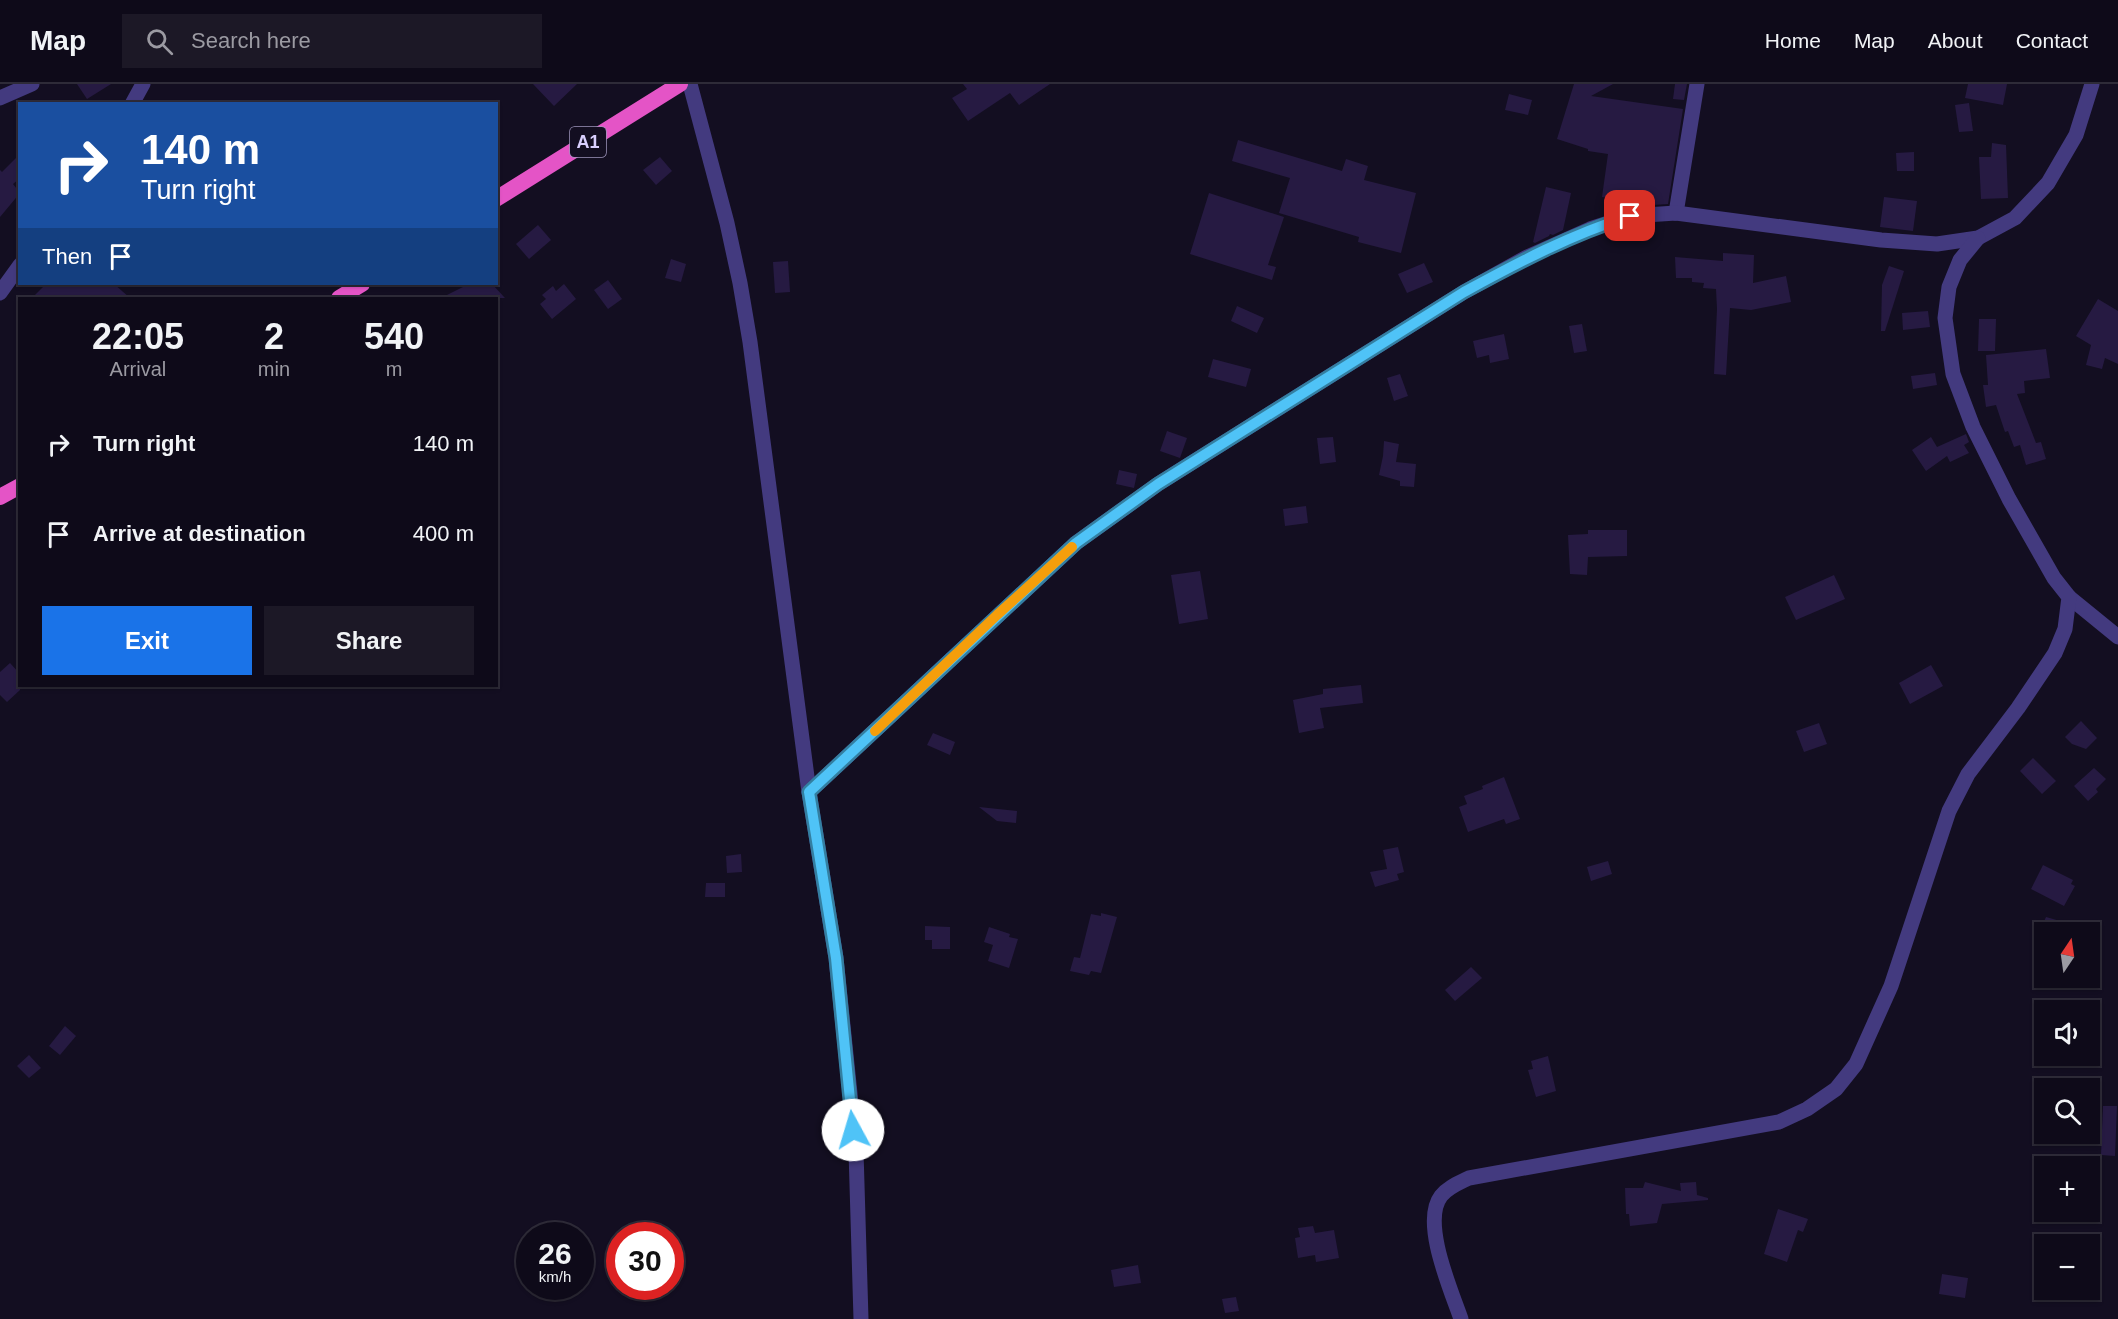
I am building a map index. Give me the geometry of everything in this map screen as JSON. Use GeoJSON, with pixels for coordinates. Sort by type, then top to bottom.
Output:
{"type":"FeatureCollection","features":[{"type":"Feature","properties":{"kind":"highway","name":"A1"},"geometry":{"type":"LineString","coordinates":[[498,198],[680,84]]}},
{"type":"Feature","properties":{"kind":"highway"},"geometry":{"type":"LineString","coordinates":[[341,297],[360,285]]}},
{"type":"Feature","properties":{"kind":"highway"},"geometry":{"type":"LineString","coordinates":[[0,497],[18,487]]}},
{"type":"Feature","properties":{"kind":"street"},"geometry":{"type":"LineString","coordinates":[[0,98],[32,84]]}},
{"type":"Feature","properties":{"kind":"street"},"geometry":{"type":"LineString","coordinates":[[133,102],[143,84]]}},
{"type":"Feature","properties":{"kind":"street"},"geometry":{"type":"LineString","coordinates":[[690,84],[740,282],[750,342],[809,792],[836,958],[854,1139],[861,1319]]}},
{"type":"Feature","properties":{"kind":"street"},"geometry":{"type":"LineString","coordinates":[[1676,213],[1697,84]]}},
{"type":"Feature","properties":{"kind":"street"},"geometry":{"type":"LineString","coordinates":[[809,792],[1076,543],[1158,484],[1464,292],[1527,257],[1590,229],[1630,216],[1676,213],[1881,240],[1937,244],[1978,238],[2015,218],[2048,183],[2076,135],[2092,84]]}},
{"type":"Feature","properties":{"kind":"street"},"geometry":{"type":"LineString","coordinates":[[1978,238],[1960,261],[1949,287],[1945,318],[1953,374],[1974,427],[2009,499],[2054,578],[2069,597],[2118,637]]}},
{"type":"Feature","properties":{"kind":"street"},"geometry":{"type":"LineString","coordinates":[[0,293],[18,268]]}},
{"type":"Feature","properties":{"kind":"street"},"geometry":{"type":"LineString","coordinates":[[1461,1319],[1436,1242],[1434,1216],[1440,1197],[1454,1185],[1469,1178],[1779,1122],[1807,1109],[1836,1089],[1856,1064],[1891,986],[1949,812],[1968,774],[2018,708],[2055,653],[2065,629],[2069,597]]}},
{"type":"Feature","properties":{"kind":"building"},"geometry":{"type":"Polygon","coordinates":[[[77,84],[111,84],[87,99],[77,84]]]}},
{"type":"Feature","properties":{"kind":"building"},"geometry":{"type":"Polygon","coordinates":[[[533,84],[577,84],[554,106],[533,84]]]}},
{"type":"Feature","properties":{"kind":"building"},"geometry":{"type":"Polygon","coordinates":[[[963,84],[1050,84],[1019,105],[1010,93],[968,121],[952,98],[967,89],[963,84]]]}},
{"type":"Feature","properties":{"kind":"building"},"geometry":{"type":"Polygon","coordinates":[[[1574,84],[1613,84],[1591,96],[1683,109],[1668,204],[1653,205],[1602,197],[1608,154],[1588,151],[1588,149],[1557,139],[1574,84]]]}},
{"type":"Feature","properties":{"kind":"building"},"geometry":{"type":"Polygon","coordinates":[[[1675,84],[1687,84],[1684,100],[1673,99],[1675,84]]]}},
{"type":"Feature","properties":{"kind":"building"},"geometry":{"type":"Polygon","coordinates":[[[1968,84],[2007,84],[2003,105],[1965,98],[1968,84]]]}},
{"type":"Feature","properties":{"kind":"building"},"geometry":{"type":"Polygon","coordinates":[[[1509,94],[1532,100],[1528,115],[1505,110],[1509,94]]]}},
{"type":"Feature","properties":{"kind":"building"},"geometry":{"type":"Polygon","coordinates":[[[1969,103],[1973,131],[1959,132],[1955,105],[1969,103]]]}},
{"type":"Feature","properties":{"kind":"building"},"geometry":{"type":"Polygon","coordinates":[[[1238,140],[1342,171],[1346,159],[1368,166],[1364,180],[1416,193],[1401,253],[1358,242],[1359,237],[1279,213],[1290,178],[1232,161],[1238,140]]]}},
{"type":"Feature","properties":{"kind":"building"},"geometry":{"type":"Polygon","coordinates":[[[1992,143],[2006,145],[2008,198],[1981,199],[1979,157],[1991,157],[1992,143]]]}},
{"type":"Feature","properties":{"kind":"building"},"geometry":{"type":"Polygon","coordinates":[[[1914,152],[1914,171],[1897,171],[1896,153],[1914,152]]]}},
{"type":"Feature","properties":{"kind":"building"},"geometry":{"type":"Polygon","coordinates":[[[18,156],[18,180],[13,184],[18,190],[18,195],[0,217],[0,170],[2,172],[18,156]]]}},
{"type":"Feature","properties":{"kind":"building"},"geometry":{"type":"Polygon","coordinates":[[[660,157],[672,171],[656,185],[643,170],[660,157]]]}},
{"type":"Feature","properties":{"kind":"building"},"geometry":{"type":"Polygon","coordinates":[[[1546,187],[1571,193],[1563,230],[1553,235],[1550,234],[1535,243],[1533,242],[1546,187]]]}},
{"type":"Feature","properties":{"kind":"building"},"geometry":{"type":"Polygon","coordinates":[[[1209,193],[1284,217],[1268,265],[1276,267],[1272,280],[1190,254],[1209,193]]]}},
{"type":"Feature","properties":{"kind":"building"},"geometry":{"type":"Polygon","coordinates":[[[1884,197],[1917,201],[1913,231],[1880,227],[1884,197]]]}},
{"type":"Feature","properties":{"kind":"building"},"geometry":{"type":"Polygon","coordinates":[[[538,225],[551,240],[529,259],[516,244],[538,225]]]}},
{"type":"Feature","properties":{"kind":"building"},"geometry":{"type":"Polygon","coordinates":[[[1723,253],[1754,255],[1753,283],[1786,276],[1791,302],[1751,310],[1730,308],[1726,375],[1714,374],[1716,289],[1703,288],[1704,283],[1692,282],[1692,278],[1676,278],[1675,257],[1723,261],[1723,253]]]}},
{"type":"Feature","properties":{"kind":"building"},"geometry":{"type":"Polygon","coordinates":[[[671,259],[686,264],[681,282],[665,278],[671,259]]]}},
{"type":"Feature","properties":{"kind":"building"},"geometry":{"type":"Polygon","coordinates":[[[788,261],[790,292],[775,293],[773,262],[788,261]]]}},
{"type":"Feature","properties":{"kind":"building"},"geometry":{"type":"Polygon","coordinates":[[[1424,263],[1433,282],[1407,293],[1398,274],[1424,263]]]}},
{"type":"Feature","properties":{"kind":"building"},"geometry":{"type":"Polygon","coordinates":[[[1889,266],[1904,271],[1885,331],[1881,331],[1882,285],[1889,266]]]}},
{"type":"Feature","properties":{"kind":"building"},"geometry":{"type":"Polygon","coordinates":[[[608,280],[622,299],[608,309],[594,290],[608,280]]]}},
{"type":"Feature","properties":{"kind":"building"},"geometry":{"type":"Polygon","coordinates":[[[564,284],[576,299],[552,319],[540,304],[546,299],[542,295],[553,286],[556,291],[564,284]]]}},
{"type":"Feature","properties":{"kind":"building"},"geometry":{"type":"Polygon","coordinates":[[[45,285],[115,285],[129,297],[33,297],[45,285]]]}},
{"type":"Feature","properties":{"kind":"building"},"geometry":{"type":"Polygon","coordinates":[[[467,285],[493,285],[505,298],[498,297],[443,297],[467,285]]]}},
{"type":"Feature","properties":{"kind":"building"},"geometry":{"type":"Polygon","coordinates":[[[2098,299],[2118,311],[2118,364],[2105,358],[2102,369],[2086,365],[2091,345],[2076,336],[2098,299]]]}},
{"type":"Feature","properties":{"kind":"building"},"geometry":{"type":"Polygon","coordinates":[[[1237,306],[1264,318],[1257,333],[1231,321],[1237,306]]]}},
{"type":"Feature","properties":{"kind":"building"},"geometry":{"type":"Polygon","coordinates":[[[1928,311],[1930,327],[1903,330],[1902,313],[1928,311]]]}},
{"type":"Feature","properties":{"kind":"building"},"geometry":{"type":"Polygon","coordinates":[[[1979,319],[1996,319],[1995,351],[1978,351],[1979,319]]]}},
{"type":"Feature","properties":{"kind":"building"},"geometry":{"type":"Polygon","coordinates":[[[1582,324],[1587,351],[1574,353],[1569,326],[1582,324]]]}},
{"type":"Feature","properties":{"kind":"building"},"geometry":{"type":"Polygon","coordinates":[[[1504,334],[1509,359],[1490,363],[1489,355],[1477,358],[1473,341],[1504,334]]]}},
{"type":"Feature","properties":{"kind":"building"},"geometry":{"type":"Polygon","coordinates":[[[2046,349],[2050,378],[2024,381],[2025,393],[2017,394],[2036,443],[2041,442],[2046,459],[2026,465],[2020,445],[2014,447],[2008,431],[2005,432],[1996,405],[1986,407],[1983,385],[1988,385],[1986,355],[2046,349]]]}},
{"type":"Feature","properties":{"kind":"building"},"geometry":{"type":"Polygon","coordinates":[[[1213,359],[1251,369],[1246,387],[1208,377],[1213,359]]]}},
{"type":"Feature","properties":{"kind":"building"},"geometry":{"type":"Polygon","coordinates":[[[1935,373],[1937,385],[1913,389],[1911,376],[1935,373]]]}},
{"type":"Feature","properties":{"kind":"building"},"geometry":{"type":"Polygon","coordinates":[[[1400,374],[1408,396],[1394,401],[1387,378],[1400,374]]]}},
{"type":"Feature","properties":{"kind":"building"},"geometry":{"type":"Polygon","coordinates":[[[1167,431],[1187,438],[1180,458],[1160,451],[1167,431]]]}},
{"type":"Feature","properties":{"kind":"building"},"geometry":{"type":"Polygon","coordinates":[[[1966,434],[1969,442],[1964,445],[1969,453],[1950,462],[1947,456],[1926,471],[1912,450],[1931,437],[1937,447],[1966,434]]]}},
{"type":"Feature","properties":{"kind":"building"},"geometry":{"type":"Polygon","coordinates":[[[1333,437],[1336,462],[1320,464],[1317,438],[1333,437]]]}},
{"type":"Feature","properties":{"kind":"building"},"geometry":{"type":"Polygon","coordinates":[[[1384,441],[1399,444],[1396,462],[1416,464],[1414,487],[1400,486],[1400,481],[1379,475],[1384,441]]]}},
{"type":"Feature","properties":{"kind":"building"},"geometry":{"type":"Polygon","coordinates":[[[1119,470],[1137,474],[1134,488],[1116,484],[1119,470]]]}},
{"type":"Feature","properties":{"kind":"building"},"geometry":{"type":"Polygon","coordinates":[[[1306,506],[1308,523],[1285,526],[1283,509],[1306,506]]]}},
{"type":"Feature","properties":{"kind":"building"},"geometry":{"type":"Polygon","coordinates":[[[1588,530],[1627,530],[1627,556],[1588,557],[1587,575],[1570,574],[1568,535],[1588,534],[1588,530]]]}},
{"type":"Feature","properties":{"kind":"building"},"geometry":{"type":"Polygon","coordinates":[[[1200,571],[1208,619],[1179,624],[1171,575],[1200,571]]]}},
{"type":"Feature","properties":{"kind":"building"},"geometry":{"type":"Polygon","coordinates":[[[1834,575],[1845,599],[1796,620],[1785,597],[1834,575]]]}},
{"type":"Feature","properties":{"kind":"building"},"geometry":{"type":"Polygon","coordinates":[[[10,663],[18,672],[20,690],[7,702],[0,695],[0,672],[10,663]]]}},
{"type":"Feature","properties":{"kind":"building"},"geometry":{"type":"Polygon","coordinates":[[[1931,665],[1943,686],[1910,704],[1899,683],[1931,665]]]}},
{"type":"Feature","properties":{"kind":"building"},"geometry":{"type":"Polygon","coordinates":[[[1361,685],[1363,703],[1320,708],[1324,728],[1299,733],[1293,700],[1323,694],[1323,689],[1361,685]]]}},
{"type":"Feature","properties":{"kind":"building"},"geometry":{"type":"Polygon","coordinates":[[[2081,721],[2097,738],[2086,749],[2072,744],[2065,737],[2081,721]]]}},
{"type":"Feature","properties":{"kind":"building"},"geometry":{"type":"Polygon","coordinates":[[[1819,723],[1827,744],[1804,752],[1796,731],[1819,723]]]}},
{"type":"Feature","properties":{"kind":"building"},"geometry":{"type":"Polygon","coordinates":[[[933,733],[955,742],[950,755],[927,745],[933,733]]]}},
{"type":"Feature","properties":{"kind":"building"},"geometry":{"type":"Polygon","coordinates":[[[2033,758],[2056,781],[2042,794],[2020,771],[2033,758]]]}},
{"type":"Feature","properties":{"kind":"building"},"geometry":{"type":"Polygon","coordinates":[[[2094,768],[2106,779],[2096,789],[2098,792],[2088,801],[2074,786],[2094,768]]]}},
{"type":"Feature","properties":{"kind":"building"},"geometry":{"type":"Polygon","coordinates":[[[1504,777],[1520,819],[1506,824],[1504,819],[1468,832],[1459,807],[1467,804],[1464,796],[1483,789],[1482,786],[1504,777]]]}},
{"type":"Feature","properties":{"kind":"building"},"geometry":{"type":"Polygon","coordinates":[[[979,807],[1017,811],[1016,823],[997,821],[979,807]]]}},
{"type":"Feature","properties":{"kind":"building"},"geometry":{"type":"Polygon","coordinates":[[[1398,847],[1404,872],[1397,874],[1399,880],[1375,887],[1370,872],[1387,869],[1383,850],[1398,847]]]}},
{"type":"Feature","properties":{"kind":"building"},"geometry":{"type":"Polygon","coordinates":[[[741,854],[742,872],[727,873],[726,856],[741,854]]]}},
{"type":"Feature","properties":{"kind":"building"},"geometry":{"type":"Polygon","coordinates":[[[1608,861],[1612,874],[1591,881],[1587,867],[1608,861]]]}},
{"type":"Feature","properties":{"kind":"building"},"geometry":{"type":"Polygon","coordinates":[[[2043,865],[2073,880],[2071,884],[2075,886],[2064,906],[2031,889],[2043,865]]]}},
{"type":"Feature","properties":{"kind":"building"},"geometry":{"type":"Polygon","coordinates":[[[706,883],[725,883],[725,897],[705,897],[706,883]]]}},
{"type":"Feature","properties":{"kind":"building"},"geometry":{"type":"Polygon","coordinates":[[[1101,913],[1117,917],[1101,973],[1091,971],[1089,975],[1070,971],[1074,957],[1080,958],[1091,914],[1101,916],[1101,913]]]}},
{"type":"Feature","properties":{"kind":"building"},"geometry":{"type":"Polygon","coordinates":[[[2046,917],[2064,922],[2044,922],[2046,917]]]}},
{"type":"Feature","properties":{"kind":"building"},"geometry":{"type":"Polygon","coordinates":[[[925,926],[950,927],[950,949],[932,949],[932,940],[925,940],[925,926]]]}},
{"type":"Feature","properties":{"kind":"building"},"geometry":{"type":"Polygon","coordinates":[[[989,927],[1018,939],[1009,968],[988,961],[993,945],[984,942],[989,927]]]}},
{"type":"Feature","properties":{"kind":"building"},"geometry":{"type":"Polygon","coordinates":[[[1471,967],[1482,978],[1455,1001],[1445,990],[1471,967]]]}},
{"type":"Feature","properties":{"kind":"building"},"geometry":{"type":"Polygon","coordinates":[[[65,1026],[76,1036],[60,1055],[49,1046],[65,1026]]]}},
{"type":"Feature","properties":{"kind":"building"},"geometry":{"type":"Polygon","coordinates":[[[29,1055],[41,1068],[29,1078],[17,1066],[29,1055]]]}},
{"type":"Feature","properties":{"kind":"building"},"geometry":{"type":"Polygon","coordinates":[[[1548,1056],[1556,1091],[1536,1097],[1528,1070],[1533,1069],[1531,1061],[1548,1056]]]}},
{"type":"Feature","properties":{"kind":"building"},"geometry":{"type":"Polygon","coordinates":[[[2103,1106],[2117,1106],[2115,1156],[2101,1155],[2103,1106]]]}},
{"type":"Feature","properties":{"kind":"building"},"geometry":{"type":"Polygon","coordinates":[[[1645,1182],[1681,1191],[1680,1183],[1696,1182],[1697,1195],[1708,1198],[1708,1200],[1662,1204],[1657,1223],[1630,1226],[1629,1214],[1626,1214],[1625,1188],[1643,1188],[1645,1182]]]}},
{"type":"Feature","properties":{"kind":"building"},"geometry":{"type":"Polygon","coordinates":[[[1778,1209],[1808,1219],[1803,1232],[1798,1230],[1787,1262],[1764,1254],[1778,1209]]]}},
{"type":"Feature","properties":{"kind":"building"},"geometry":{"type":"Polygon","coordinates":[[[1313,1226],[1315,1233],[1334,1230],[1339,1258],[1316,1262],[1315,1255],[1298,1258],[1295,1238],[1300,1237],[1298,1228],[1313,1226]]]}},
{"type":"Feature","properties":{"kind":"building"},"geometry":{"type":"Polygon","coordinates":[[[1138,1265],[1141,1283],[1114,1287],[1111,1270],[1138,1265]]]}},
{"type":"Feature","properties":{"kind":"building"},"geometry":{"type":"Polygon","coordinates":[[[1942,1274],[1968,1278],[1965,1298],[1939,1294],[1942,1274]]]}},
{"type":"Feature","properties":{"kind":"building"},"geometry":{"type":"Polygon","coordinates":[[[1236,1297],[1239,1311],[1225,1313],[1222,1299],[1236,1297]]]}},
{"type":"Feature","properties":{"kind":"slow traffic"},"geometry":{"type":"LineString","coordinates":[[875,731],[1072,547]]}},
{"type":"Feature","properties":{"kind":"route"},"geometry":{"type":"LineString","coordinates":[[853,1130],[836,958],[809,792],[1076,543],[1158,484],[1464,292],[1527,257],[1590,229],[1630,216]]}}]}
